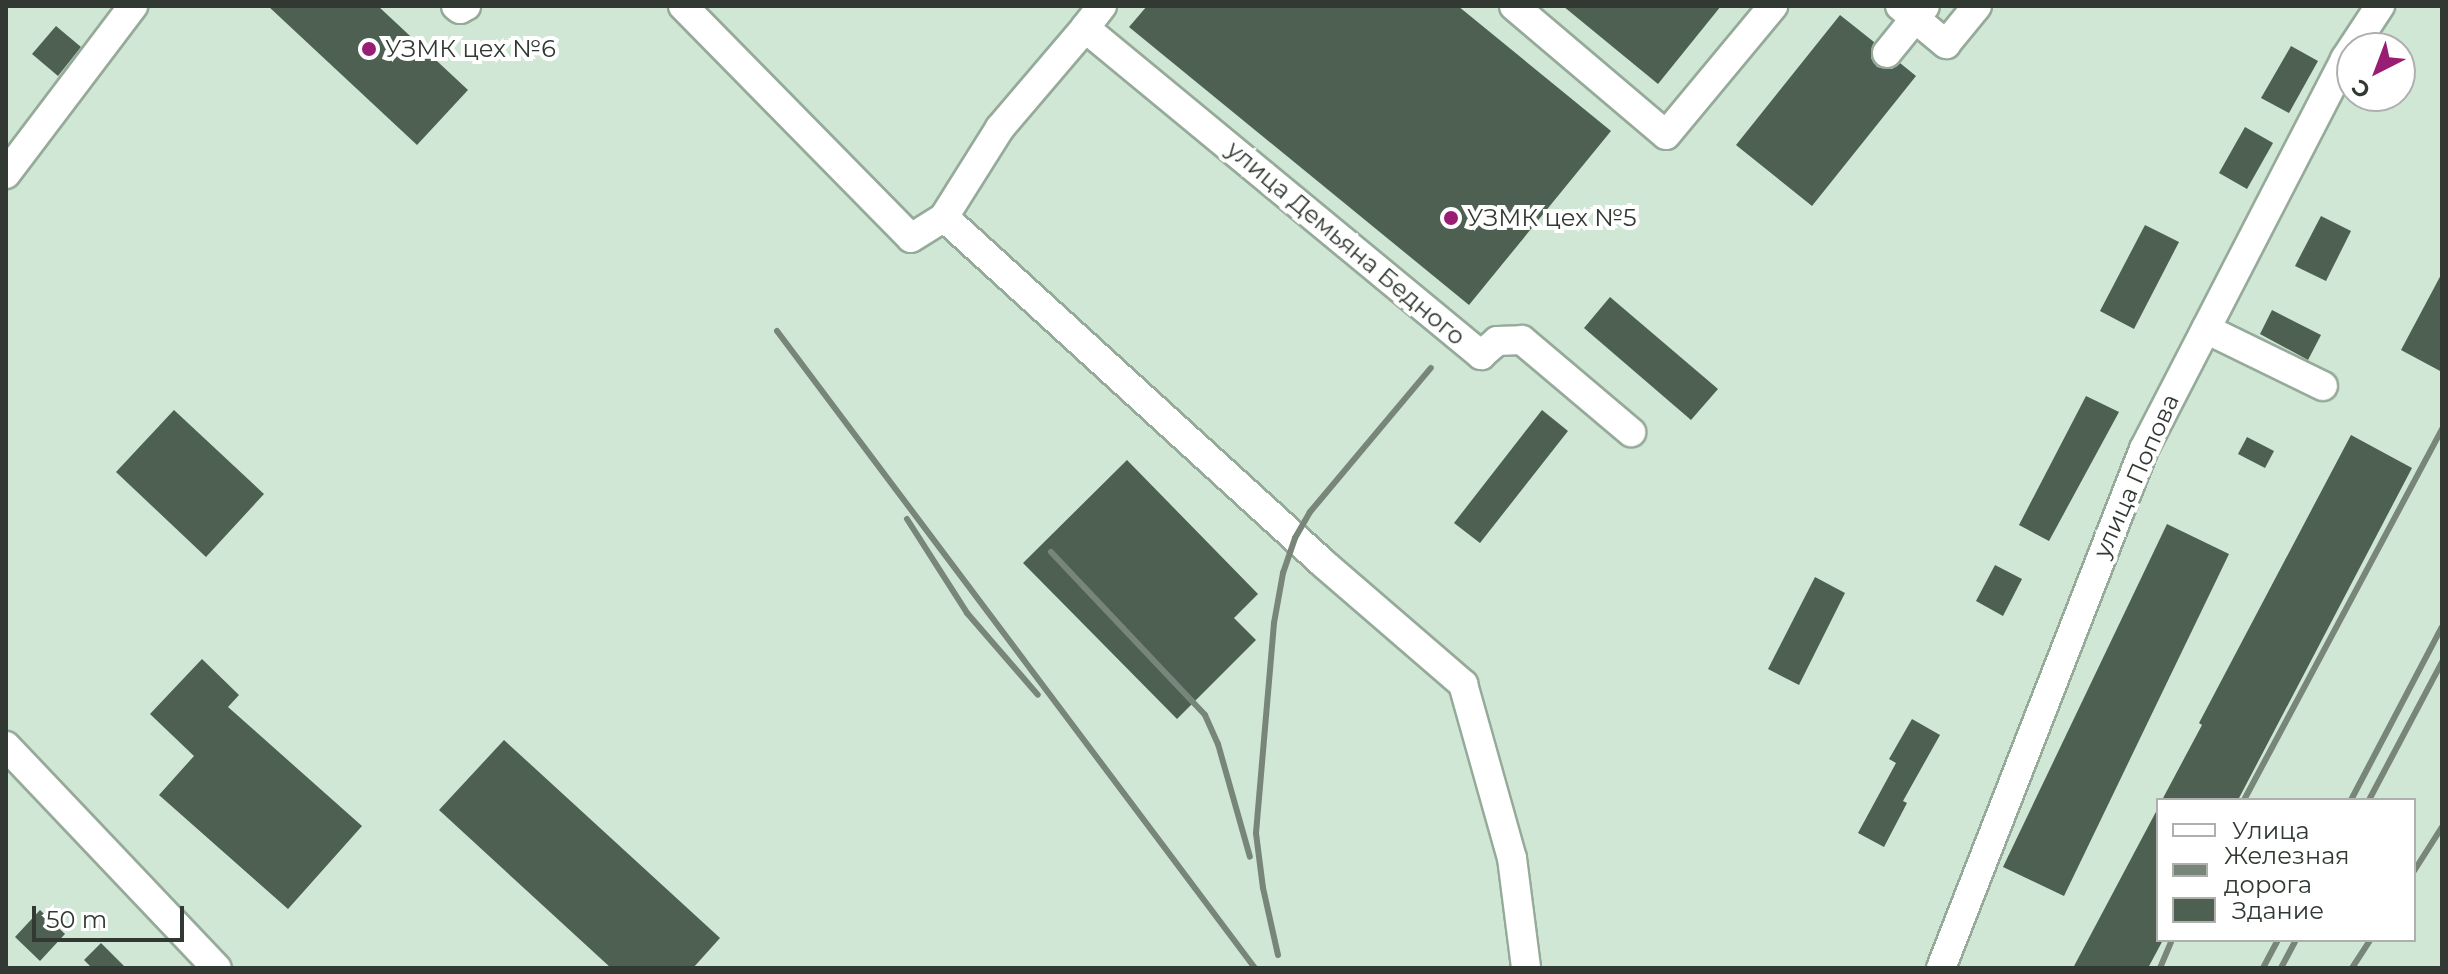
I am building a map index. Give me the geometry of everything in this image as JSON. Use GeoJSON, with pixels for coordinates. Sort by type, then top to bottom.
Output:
{"type":"FeatureCollection","features":[{"type":"Feature","properties":{"kind":"street"},"geometry":{"type":"LineString","coordinates":[[6,174],[133,6]]}},
{"type":"Feature","properties":{"kind":"street"},"geometry":{"type":"LineString","coordinates":[[456,6],[460,9],[466,6]]}},
{"type":"Feature","properties":{"kind":"street"},"geometry":{"type":"LineString","coordinates":[[683,6],[911,238],[944,217],[1000,128],[1094,17]]}},
{"type":"Feature","properties":{"kind":"street"},"geometry":{"type":"LineString","coordinates":[[1514,6],[1666,135],[1773,6]]}},
{"type":"Feature","properties":{"kind":"street"},"geometry":{"type":"LineString","coordinates":[[1887,53],[1913,10],[1946,44],[1977,6]]}},
{"type":"Feature","properties":{"kind":"street","name":"улица Попова"},"geometry":{"type":"LineString","coordinates":[[1941,968],[2144,449],[2345,59],[2380,6]]}},
{"type":"Feature","properties":{"kind":"street","name":"улица Демьяна Бедного"},"geometry":{"type":"LineString","coordinates":[[1094,17],[1481,355],[1497,341],[1522,340],[1631,432]]}},
{"type":"Feature","properties":{"kind":"street"},"geometry":{"type":"LineString","coordinates":[[944,217],[1295,538],[1463,684],[1512,858],[1526,968]]}},
{"type":"Feature","properties":{"kind":"street"},"geometry":{"type":"LineString","coordinates":[[2206,329],[2323,386]]}},
{"type":"Feature","properties":{"kind":"street"},"geometry":{"type":"LineString","coordinates":[[6,746],[217,968]]}},
{"type":"Feature","properties":{"kind":"building","name":"УЗМК цех №6"},"geometry":{"type":"Polygon","coordinates":[[[268,6],[378,6],[468,90],[417,145],[268,6]]]}},
{"type":"Feature","properties":{"kind":"building","name":"УЗМК цех №5"},"geometry":{"type":"Polygon","coordinates":[[[1147,6],[1458,6],[1611,131],[1469,305],[1129,27],[1147,6]]]}},
{"type":"Feature","properties":{"kind":"building"},"geometry":{"type":"Polygon","coordinates":[[[1563,6],[1721,6],[1658,84],[1563,6]]]}},
{"type":"Feature","properties":{"kind":"building"},"geometry":{"type":"Polygon","coordinates":[[[1840,15],[1874,42],[1871,58],[1877,67],[1892,69],[1900,63],[1916,76],[1812,206],[1736,145],[1840,15]]]}},
{"type":"Feature","properties":{"kind":"building"},"geometry":{"type":"Polygon","coordinates":[[[56,26],[81,47],[58,76],[32,54],[56,26]]]}},
{"type":"Feature","properties":{"kind":"building"},"geometry":{"type":"Polygon","coordinates":[[[2291,46],[2318,61],[2289,113],[2261,98],[2291,46]]]}},
{"type":"Feature","properties":{"kind":"building"},"geometry":{"type":"Polygon","coordinates":[[[2245,127],[2273,143],[2247,189],[2219,173],[2245,127]]]}},
{"type":"Feature","properties":{"kind":"building"},"geometry":{"type":"Polygon","coordinates":[[[2321,216],[2351,231],[2326,281],[2295,266],[2321,216]]]}},
{"type":"Feature","properties":{"kind":"building"},"geometry":{"type":"Polygon","coordinates":[[[2145,225],[2179,242],[2134,329],[2100,311],[2145,225]]]}},
{"type":"Feature","properties":{"kind":"building"},"geometry":{"type":"Polygon","coordinates":[[[2442,273],[2442,372],[2401,350],[2442,273]]]}},
{"type":"Feature","properties":{"kind":"building"},"geometry":{"type":"Polygon","coordinates":[[[1610,297],[1718,389],[1691,420],[1584,328],[1610,297]]]}},
{"type":"Feature","properties":{"kind":"building"},"geometry":{"type":"Polygon","coordinates":[[[2272,310],[2321,335],[2308,360],[2260,334],[2272,310]]]}},
{"type":"Feature","properties":{"kind":"building"},"geometry":{"type":"Polygon","coordinates":[[[2086,396],[2119,412],[2049,541],[2019,525],[2086,396]]]}},
{"type":"Feature","properties":{"kind":"building"},"geometry":{"type":"Polygon","coordinates":[[[174,410],[264,494],[206,557],[116,472],[174,410]]]}},
{"type":"Feature","properties":{"kind":"building"},"geometry":{"type":"Polygon","coordinates":[[[1542,410],[1568,431],[1480,543],[1454,523],[1542,410]]]}},
{"type":"Feature","properties":{"kind":"building"},"geometry":{"type":"Polygon","coordinates":[[[2351,435],[2412,468],[2239,798],[2163,798],[2202,725],[2199,723],[2351,435]]]}},
{"type":"Feature","properties":{"kind":"building"},"geometry":{"type":"Polygon","coordinates":[[[2247,437],[2274,451],[2265,468],[2238,454],[2247,437]]]}},
{"type":"Feature","properties":{"kind":"building"},"geometry":{"type":"Polygon","coordinates":[[[1127,460],[1258,594],[1234,618],[1256,640],[1177,719],[1023,563],[1127,460]]]}},
{"type":"Feature","properties":{"kind":"building"},"geometry":{"type":"Polygon","coordinates":[[[2167,524],[2229,554],[2064,896],[2003,867],[2167,524]]]}},
{"type":"Feature","properties":{"kind":"building"},"geometry":{"type":"Polygon","coordinates":[[[1995,565],[2022,579],[2003,616],[1976,601],[1995,565]]]}},
{"type":"Feature","properties":{"kind":"building"},"geometry":{"type":"Polygon","coordinates":[[[1815,577],[1845,593],[1799,685],[1768,669],[1815,577]]]}},
{"type":"Feature","properties":{"kind":"building"},"geometry":{"type":"Polygon","coordinates":[[[202,659],[239,695],[228,707],[362,826],[288,909],[159,795],[194,756],[150,714],[202,659]]]}},
{"type":"Feature","properties":{"kind":"building"},"geometry":{"type":"Polygon","coordinates":[[[1912,719],[1940,735],[1903,801],[1907,803],[1884,847],[1858,833],[1896,763],[1889,759],[1912,719]]]}},
{"type":"Feature","properties":{"kind":"building"},"geometry":{"type":"Polygon","coordinates":[[[504,740],[720,938],[693,968],[611,968],[439,810],[504,740]]]}},
{"type":"Feature","properties":{"kind":"building"},"geometry":{"type":"Polygon","coordinates":[[[2156,812],[2156,942],[2162,942],[2148,968],[2073,968],[2156,812]]]}},
{"type":"Feature","properties":{"kind":"building"},"geometry":{"type":"Polygon","coordinates":[[[40,910],[65,934],[40,961],[15,937],[40,910]]]}},
{"type":"Feature","properties":{"kind":"building"},"geometry":{"type":"Polygon","coordinates":[[[101,943],[126,968],[92,968],[84,960],[101,943]]]}},
{"type":"Feature","properties":{"kind":"railway"},"geometry":{"type":"LineString","coordinates":[[777,331],[1255,968]]}},
{"type":"Feature","properties":{"kind":"railway"},"geometry":{"type":"LineString","coordinates":[[1278,955],[1263,888],[1256,833],[1274,623],[1283,573],[1295,538],[1310,512],[1431,368]]}},
{"type":"Feature","properties":{"kind":"railway"},"geometry":{"type":"LineString","coordinates":[[2245,798],[2442,429]]}},
{"type":"Feature","properties":{"kind":"railway"},"geometry":{"type":"LineString","coordinates":[[907,519],[967,613],[1038,695]]}},
{"type":"Feature","properties":{"kind":"railway"},"geometry":{"type":"LineString","coordinates":[[1051,552],[1205,715],[1218,744],[1250,857]]}},
{"type":"Feature","properties":{"kind":"railway"},"geometry":{"type":"LineString","coordinates":[[2352,798],[2442,627]]}},
{"type":"Feature","properties":{"kind":"railway"},"geometry":{"type":"LineString","coordinates":[[2370,798],[2442,662]]}},
{"type":"Feature","properties":{"kind":"railway"},"geometry":{"type":"LineString","coordinates":[[2416,868],[2442,827]]}},
{"type":"Feature","properties":{"kind":"railway"},"geometry":{"type":"LineString","coordinates":[[2160,968],[2171,942]]}},
{"type":"Feature","properties":{"kind":"railway"},"geometry":{"type":"LineString","coordinates":[[2263,968],[2277,942]]}},
{"type":"Feature","properties":{"kind":"railway"},"geometry":{"type":"LineString","coordinates":[[2281,968],[2295,942]]}},
{"type":"Feature","properties":{"kind":"railway"},"geometry":{"type":"LineString","coordinates":[[2352,968],[2369,942]]}},
{"type":"Feature","properties":{"kind":"place","name":"УЗМК цех №6"},"geometry":{"type":"Point","coordinates":[369,49]}},
{"type":"Feature","properties":{"kind":"place","name":"УЗМК цех №5"},"geometry":{"type":"Point","coordinates":[1451,218]}}]}
